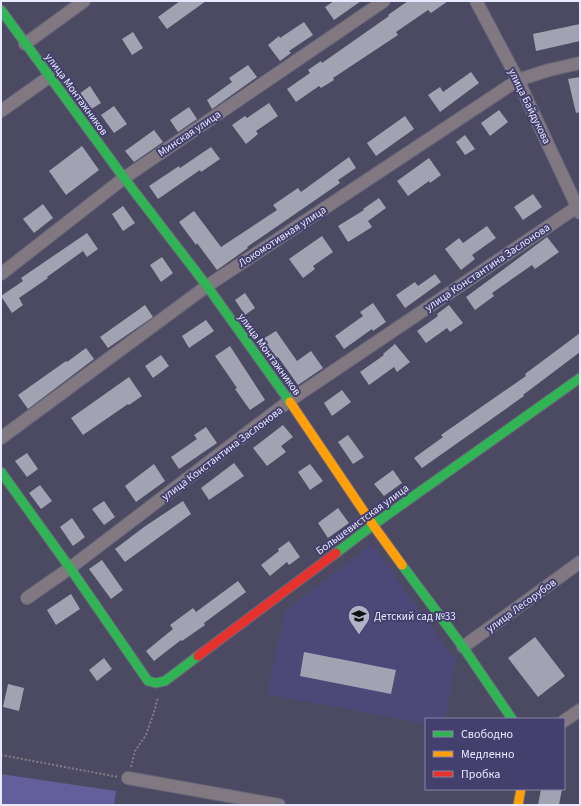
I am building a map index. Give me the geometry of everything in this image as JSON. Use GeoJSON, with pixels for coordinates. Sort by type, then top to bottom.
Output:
{"type":"FeatureCollection","features":[{"type":"Feature","properties":{"kind":"street"},"geometry":{"type":"LineString","coordinates":[[25,44],[84,1]]}},
{"type":"Feature","properties":{"kind":"street","name":"Минская улица"},"geometry":{"type":"LineString","coordinates":[[1,274],[124,178],[384,1]]}},
{"type":"Feature","properties":{"kind":"street","name":"улица Байдукова"},"geometry":{"type":"LineString","coordinates":[[476,1],[518,80],[579,208]]}},
{"type":"Feature","properties":{"kind":"street","name":"улица Монтажников"},"geometry":{"type":"LineString","coordinates":[[1,10],[124,178],[206,286],[289,401],[373,525],[463,647],[511,718]]}},
{"type":"Feature","properties":{"kind":"street","name":"Локомотивная улица"},"geometry":{"type":"LineString","coordinates":[[1,438],[206,286],[518,80],[549,70],[580,63]]}},
{"type":"Feature","properties":{"kind":"street"},"geometry":{"type":"LineString","coordinates":[[1,111],[49,77]]}},
{"type":"Feature","properties":{"kind":"street","name":"улица Константина Заслонова"},"geometry":{"type":"LineString","coordinates":[[27,598],[70,568],[289,401],[579,208]]}},
{"type":"Feature","properties":{"kind":"street","name":"Большевистская улица"},"geometry":{"type":"LineString","coordinates":[[161,683],[373,525],[580,378]]}},
{"type":"Feature","properties":{"kind":"street"},"geometry":{"type":"LineString","coordinates":[[1,472],[70,568],[148,681],[161,683]]}},
{"type":"Feature","properties":{"kind":"street","name":"улица Лесорубов"},"geometry":{"type":"LineString","coordinates":[[463,647],[580,562]]}},
{"type":"Feature","properties":{"kind":"street"},"geometry":{"type":"LineString","coordinates":[[565,720],[580,710]]}},
{"type":"Feature","properties":{"kind":"street"},"geometry":{"type":"LineString","coordinates":[[128,778],[279,805]]}},
{"type":"Feature","properties":{"kind":"street"},"geometry":{"type":"LineString","coordinates":[[518,805],[521,790]]}},
{"type":"Feature","properties":{"kind":"path"},"geometry":{"type":"LineString","coordinates":[[1,755],[128,778],[135,751],[146,735],[154,712],[161,683]]}},
{"type":"Feature","properties":{"kind":"shaded area","name":"Детский сад №33"},"geometry":{"type":"Polygon","coordinates":[[[372,544],[456,661],[445,718],[425,718],[425,724],[267,694],[285,611],[372,544]]]}},
{"type":"Feature","properties":{"kind":"shaded area"},"geometry":{"type":"Polygon","coordinates":[[[1,774],[116,791],[114,805],[1,805],[1,774]]]}},
{"type":"Feature","properties":{"kind":"building"},"geometry":{"type":"Polygon","coordinates":[[[180,1],[206,1],[167,29],[158,17],[180,1]]]}},
{"type":"Feature","properties":{"kind":"building"},"geometry":{"type":"Polygon","coordinates":[[[334,1],[361,1],[334,20],[325,7],[334,1]]]}},
{"type":"Feature","properties":{"kind":"building"},"geometry":{"type":"Polygon","coordinates":[[[408,1],[448,1],[431,13],[428,10],[396,32],[398,35],[333,78],[334,80],[321,88],[319,86],[296,102],[287,89],[310,73],[308,70],[321,61],[322,63],[408,1]]]}},
{"type":"Feature","properties":{"kind":"building"},"geometry":{"type":"Polygon","coordinates":[[[304,22],[313,35],[289,51],[291,53],[280,61],[268,45],[279,36],[280,38],[304,22]]]}},
{"type":"Feature","properties":{"kind":"building"},"geometry":{"type":"Polygon","coordinates":[[[580,24],[580,41],[536,51],[533,34],[580,24]]]}},
{"type":"Feature","properties":{"kind":"building"},"geometry":{"type":"Polygon","coordinates":[[[133,32],[143,48],[132,55],[122,39],[133,32]]]}},
{"type":"Feature","properties":{"kind":"building"},"geometry":{"type":"Polygon","coordinates":[[[248,65],[257,77],[212,109],[207,100],[232,82],[229,78],[248,65]]]}},
{"type":"Feature","properties":{"kind":"building"},"geometry":{"type":"Polygon","coordinates":[[[471,72],[479,83],[440,112],[428,95],[440,87],[443,92],[471,72]]]}},
{"type":"Feature","properties":{"kind":"building"},"geometry":{"type":"Polygon","coordinates":[[[580,77],[580,112],[576,113],[568,79],[580,77]]]}},
{"type":"Feature","properties":{"kind":"building"},"geometry":{"type":"Polygon","coordinates":[[[90,86],[101,103],[90,110],[79,94],[90,86]]]}},
{"type":"Feature","properties":{"kind":"building"},"geometry":{"type":"Polygon","coordinates":[[[269,103],[278,116],[256,131],[258,134],[246,144],[232,125],[245,116],[247,118],[269,103]]]}},
{"type":"Feature","properties":{"kind":"building"},"geometry":{"type":"Polygon","coordinates":[[[114,106],[127,124],[114,133],[101,115],[114,106]]]}},
{"type":"Feature","properties":{"kind":"building"},"geometry":{"type":"Polygon","coordinates":[[[189,107],[197,119],[178,132],[170,120],[189,107]]]}},
{"type":"Feature","properties":{"kind":"building"},"geometry":{"type":"Polygon","coordinates":[[[499,110],[508,122],[490,136],[481,123],[499,110]]]}},
{"type":"Feature","properties":{"kind":"building"},"geometry":{"type":"Polygon","coordinates":[[[405,116],[414,129],[376,156],[367,143],[405,116]]]}},
{"type":"Feature","properties":{"kind":"building"},"geometry":{"type":"Polygon","coordinates":[[[154,130],[163,142],[134,162],[125,151],[154,130]]]}},
{"type":"Feature","properties":{"kind":"building"},"geometry":{"type":"Polygon","coordinates":[[[465,135],[475,149],[465,155],[456,142],[465,135]]]}},
{"type":"Feature","properties":{"kind":"building"},"geometry":{"type":"Polygon","coordinates":[[[82,146],[99,170],[66,195],[49,171],[82,146]]]}},
{"type":"Feature","properties":{"kind":"building"},"geometry":{"type":"Polygon","coordinates":[[[211,147],[220,159],[201,172],[200,170],[158,199],[149,186],[179,166],[180,168],[211,147]]]}},
{"type":"Feature","properties":{"kind":"building"},"geometry":{"type":"Polygon","coordinates":[[[349,157],[356,168],[338,180],[340,183],[247,247],[248,248],[217,270],[179,222],[194,211],[221,247],[277,210],[273,205],[298,188],[301,192],[349,157]]]}},
{"type":"Feature","properties":{"kind":"building"},"geometry":{"type":"Polygon","coordinates":[[[429,158],[441,175],[430,183],[429,181],[408,196],[397,181],[429,158]]]}},
{"type":"Feature","properties":{"kind":"building"},"geometry":{"type":"Polygon","coordinates":[[[533,194],[542,207],[523,220],[514,207],[533,194]]]}},
{"type":"Feature","properties":{"kind":"building"},"geometry":{"type":"Polygon","coordinates":[[[379,198],[386,208],[368,221],[372,227],[348,242],[338,226],[364,210],[363,209],[379,198]]]}},
{"type":"Feature","properties":{"kind":"building"},"geometry":{"type":"Polygon","coordinates":[[[43,204],[53,218],[34,233],[23,219],[43,204]]]}},
{"type":"Feature","properties":{"kind":"building"},"geometry":{"type":"Polygon","coordinates":[[[123,206],[135,223],[123,231],[112,214],[123,206]]]}},
{"type":"Feature","properties":{"kind":"building"},"geometry":{"type":"Polygon","coordinates":[[[487,226],[496,238],[472,255],[475,259],[461,270],[445,249],[459,238],[463,243],[487,226]]]}},
{"type":"Feature","properties":{"kind":"building"},"geometry":{"type":"Polygon","coordinates":[[[87,233],[98,249],[87,257],[83,251],[47,277],[48,278],[19,298],[23,305],[12,313],[1,296],[23,281],[21,278],[87,233]]]}},
{"type":"Feature","properties":{"kind":"building"},"geometry":{"type":"Polygon","coordinates":[[[322,236],[333,252],[313,266],[315,269],[303,278],[289,259],[322,236]]]}},
{"type":"Feature","properties":{"kind":"building"},"geometry":{"type":"Polygon","coordinates":[[[547,237],[559,252],[535,269],[532,265],[492,293],[494,296],[475,310],[466,297],[547,237]]]}},
{"type":"Feature","properties":{"kind":"building"},"geometry":{"type":"Polygon","coordinates":[[[162,257],[173,273],[161,282],[150,265],[162,257]]]}},
{"type":"Feature","properties":{"kind":"building"},"geometry":{"type":"Polygon","coordinates":[[[435,274],[441,282],[405,308],[396,295],[415,282],[418,286],[435,274]]]}},
{"type":"Feature","properties":{"kind":"building"},"geometry":{"type":"Polygon","coordinates":[[[245,293],[255,308],[245,315],[235,300],[245,293]]]}},
{"type":"Feature","properties":{"kind":"building"},"geometry":{"type":"Polygon","coordinates":[[[373,303],[386,322],[373,331],[372,329],[344,349],[335,336],[363,316],[360,312],[373,303]]]}},
{"type":"Feature","properties":{"kind":"building"},"geometry":{"type":"Polygon","coordinates":[[[145,305],[153,317],[108,348],[100,337],[145,305]]]}},
{"type":"Feature","properties":{"kind":"building"},"geometry":{"type":"Polygon","coordinates":[[[449,305],[463,323],[450,332],[447,328],[426,343],[417,331],[438,316],[437,314],[449,305]]]}},
{"type":"Feature","properties":{"kind":"building"},"geometry":{"type":"Polygon","coordinates":[[[206,320],[214,331],[189,348],[182,336],[206,320]]]}},
{"type":"Feature","properties":{"kind":"building"},"geometry":{"type":"Polygon","coordinates":[[[276,331],[297,361],[311,351],[323,368],[298,385],[263,339],[276,331]]]}},
{"type":"Feature","properties":{"kind":"building"},"geometry":{"type":"Polygon","coordinates":[[[580,333],[580,352],[523,395],[524,396],[422,468],[414,458],[443,437],[441,435],[526,376],[525,374],[580,333]]]}},
{"type":"Feature","properties":{"kind":"building"},"geometry":{"type":"Polygon","coordinates":[[[395,344],[410,362],[397,372],[394,367],[369,385],[360,372],[384,355],[383,354],[395,344]]]}},
{"type":"Feature","properties":{"kind":"building"},"geometry":{"type":"Polygon","coordinates":[[[230,346],[265,400],[250,410],[215,356],[230,346]]]}},
{"type":"Feature","properties":{"kind":"building"},"geometry":{"type":"Polygon","coordinates":[[[86,348],[94,359],[28,409],[18,395],[86,348]]]}},
{"type":"Feature","properties":{"kind":"building"},"geometry":{"type":"Polygon","coordinates":[[[161,355],[169,366],[153,378],[145,366],[161,355]]]}},
{"type":"Feature","properties":{"kind":"building"},"geometry":{"type":"Polygon","coordinates":[[[129,377],[142,396],[83,435],[71,418],[129,377]]]}},
{"type":"Feature","properties":{"kind":"building"},"geometry":{"type":"Polygon","coordinates":[[[342,390],[351,402],[332,416],[324,403],[342,390]]]}},
{"type":"Feature","properties":{"kind":"building"},"geometry":{"type":"Polygon","coordinates":[[[283,425],[293,437],[281,446],[286,452],[267,466],[253,448],[283,425]]]}},
{"type":"Feature","properties":{"kind":"building"},"geometry":{"type":"Polygon","coordinates":[[[206,427],[217,443],[179,469],[171,457],[197,439],[194,435],[206,427]]]}},
{"type":"Feature","properties":{"kind":"building"},"geometry":{"type":"Polygon","coordinates":[[[348,435],[364,457],[353,464],[338,442],[348,435]]]}},
{"type":"Feature","properties":{"kind":"building"},"geometry":{"type":"Polygon","coordinates":[[[27,453],[38,469],[27,477],[15,461],[27,453]]]}},
{"type":"Feature","properties":{"kind":"building"},"geometry":{"type":"Polygon","coordinates":[[[234,463],[244,476],[209,500],[201,488],[234,463]]]}},
{"type":"Feature","properties":{"kind":"building"},"geometry":{"type":"Polygon","coordinates":[[[154,464],[165,481],[136,502],[125,486],[154,464]]]}},
{"type":"Feature","properties":{"kind":"building"},"geometry":{"type":"Polygon","coordinates":[[[310,464],[323,481],[310,490],[298,472],[310,464]]]}},
{"type":"Feature","properties":{"kind":"building"},"geometry":{"type":"Polygon","coordinates":[[[393,470],[402,483],[384,496],[374,484],[393,470]]]}},
{"type":"Feature","properties":{"kind":"building"},"geometry":{"type":"Polygon","coordinates":[[[40,485],[52,501],[41,509],[29,493],[40,485]]]}},
{"type":"Feature","properties":{"kind":"building"},"geometry":{"type":"Polygon","coordinates":[[[104,501],[115,517],[104,525],[92,509],[104,501]]]}},
{"type":"Feature","properties":{"kind":"building"},"geometry":{"type":"Polygon","coordinates":[[[183,501],[191,514],[125,562],[115,549],[144,527],[183,501]]]}},
{"type":"Feature","properties":{"kind":"building"},"geometry":{"type":"Polygon","coordinates":[[[338,508],[349,523],[328,538],[318,523],[338,508]]]}},
{"type":"Feature","properties":{"kind":"building"},"geometry":{"type":"Polygon","coordinates":[[[72,518],[85,537],[73,546],[60,527],[72,518]]]}},
{"type":"Feature","properties":{"kind":"building"},"geometry":{"type":"Polygon","coordinates":[[[289,541],[300,557],[289,565],[287,562],[270,576],[261,565],[289,541]]]}},
{"type":"Feature","properties":{"kind":"building"},"geometry":{"type":"Polygon","coordinates":[[[102,560],[123,590],[111,599],[89,569],[102,560]]]}},
{"type":"Feature","properties":{"kind":"building"},"geometry":{"type":"Polygon","coordinates":[[[238,581],[246,592],[204,623],[205,625],[182,641],[181,640],[154,661],[146,651],[173,629],[170,625],[193,608],[196,612],[238,581]]]}},
{"type":"Feature","properties":{"kind":"building"},"geometry":{"type":"Polygon","coordinates":[[[71,594],[80,609],[56,625],[47,610],[71,594]]]}},
{"type":"Feature","properties":{"kind":"building"},"geometry":{"type":"Polygon","coordinates":[[[535,637],[565,676],[538,697],[508,658],[535,637]]]}},
{"type":"Feature","properties":{"kind":"building"},"geometry":{"type":"Polygon","coordinates":[[[304,652],[396,670],[391,694],[300,676],[304,652]]]}},
{"type":"Feature","properties":{"kind":"building"},"geometry":{"type":"Polygon","coordinates":[[[104,658],[112,669],[97,681],[89,670],[104,658]]]}},
{"type":"Feature","properties":{"kind":"building"},"geometry":{"type":"Polygon","coordinates":[[[8,684],[24,688],[19,711],[3,707],[8,684]]]}},
{"type":"Feature","properties":{"kind":"building"},"geometry":{"type":"Polygon","coordinates":[[[541,790],[562,790],[559,805],[538,805],[541,790]]]}},
{"type":"Feature","properties":{"kind":"traffic: fast"},"geometry":{"type":"LineString","coordinates":[[1,10],[124,178],[207,286],[290,402]]}},
{"type":"Feature","properties":{"kind":"traffic: fast"},"geometry":{"type":"LineString","coordinates":[[336,553],[580,378]]}},
{"type":"Feature","properties":{"kind":"traffic: fast"},"geometry":{"type":"LineString","coordinates":[[1,472],[70,568],[148,681],[156,683],[165,681],[198,656]]}},
{"type":"Feature","properties":{"kind":"traffic: fast"},"geometry":{"type":"LineString","coordinates":[[402,565],[463,647],[511,718]]}},
{"type":"Feature","properties":{"kind":"traffic: slow"},"geometry":{"type":"LineString","coordinates":[[290,402],[373,525],[402,565]]}},
{"type":"Feature","properties":{"kind":"traffic: slow"},"geometry":{"type":"LineString","coordinates":[[518,805],[521,790]]}},
{"type":"Feature","properties":{"kind":"traffic: jam"},"geometry":{"type":"LineString","coordinates":[[198,656],[336,553]]}},
{"type":"Feature","properties":{"kind":"place","name":"Детский сад №33"},"geometry":{"type":"Point","coordinates":[359,636]}}]}
